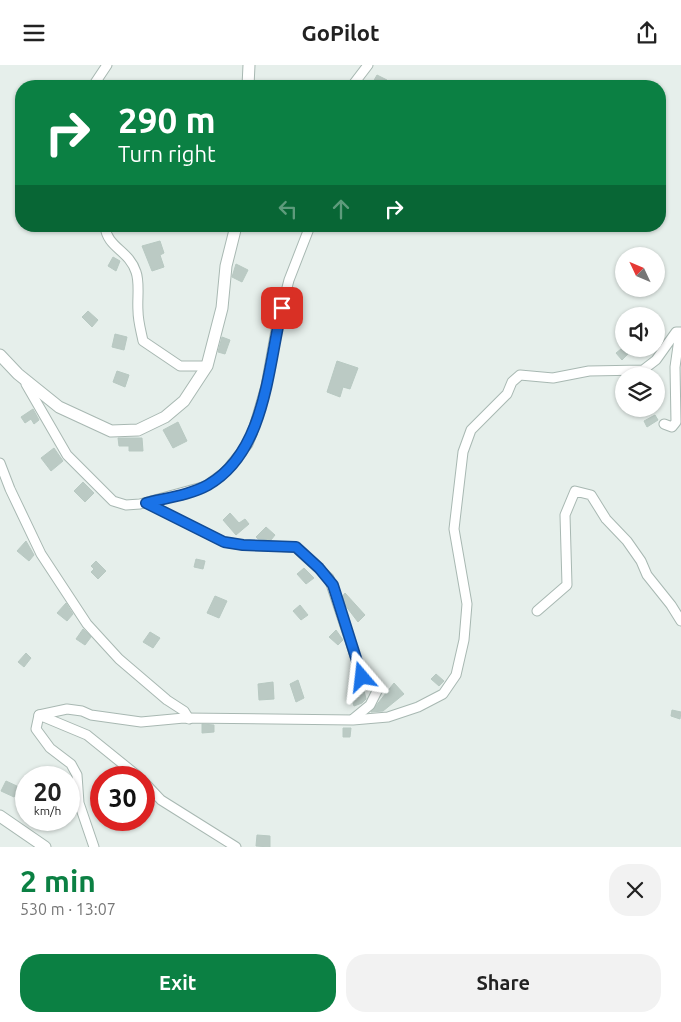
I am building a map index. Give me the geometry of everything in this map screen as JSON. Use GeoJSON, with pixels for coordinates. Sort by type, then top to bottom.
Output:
{"type":"FeatureCollection","features":[{"type":"Feature","properties":{"kind":"street"},"geometry":{"type":"LineString","coordinates":[[97,80],[107,65]]}},
{"type":"Feature","properties":{"kind":"street"},"geometry":{"type":"LineString","coordinates":[[248,80],[249,65]]}},
{"type":"Feature","properties":{"kind":"street"},"geometry":{"type":"LineString","coordinates":[[357,80],[368,65]]}},
{"type":"Feature","properties":{"kind":"street"},"geometry":{"type":"LineString","coordinates":[[106,232],[109,242],[128,255],[137,274],[138,312],[143,341],[180,366],[207,366]]}},
{"type":"Feature","properties":{"kind":"street"},"geometry":{"type":"LineString","coordinates":[[18,374],[58,407],[111,431],[138,430],[165,417],[184,401],[207,366],[222,308],[226,266],[234,232]]}},
{"type":"Feature","properties":{"kind":"street"},"geometry":{"type":"LineString","coordinates":[[0,355],[28,386],[67,455],[113,501],[126,505],[146,503],[206,486],[225,472],[248,444],[266,386],[289,279],[308,232]]}},
{"type":"Feature","properties":{"kind":"street"},"geometry":{"type":"LineString","coordinates":[[39,715],[67,709],[82,711],[91,715],[141,722],[188,719],[353,720],[388,717],[418,707],[443,694],[456,675],[464,640],[467,604],[454,529],[463,452],[471,430],[507,394],[512,382],[520,375],[553,378],[589,371],[643,370],[656,360],[676,332],[680,332],[675,367],[676,422],[672,427],[664,424]]}},
{"type":"Feature","properties":{"kind":"street"},"geometry":{"type":"LineString","coordinates":[[0,463],[10,489],[41,554],[87,624],[119,659],[167,700],[184,711],[188,719]]}},
{"type":"Feature","properties":{"kind":"street"},"geometry":{"type":"LineString","coordinates":[[537,611],[567,585],[565,515],[575,491],[592,495],[606,519],[627,541],[641,561],[647,575],[681,621]]}},
{"type":"Feature","properties":{"kind":"street"},"geometry":{"type":"LineString","coordinates":[[146,503],[224,542],[243,545],[296,547],[329,577],[362,677],[378,689],[370,705],[353,720]]}},
{"type":"Feature","properties":{"kind":"street"},"geometry":{"type":"LineString","coordinates":[[39,715],[87,735],[125,766]]}},
{"type":"Feature","properties":{"kind":"street"},"geometry":{"type":"LineString","coordinates":[[39,715],[36,729],[50,748],[71,764],[77,775],[79,803],[94,847]]}},
{"type":"Feature","properties":{"kind":"street"},"geometry":{"type":"LineString","coordinates":[[155,794],[161,800],[236,847]]}},
{"type":"Feature","properties":{"kind":"street"},"geometry":{"type":"LineString","coordinates":[[0,816],[45,847]]}},
{"type":"Feature","properties":{"kind":"building"},"geometry":{"type":"Polygon","coordinates":[[[377,75],[387,80],[374,80],[377,75]]]}},
{"type":"Feature","properties":{"kind":"building"},"geometry":{"type":"Polygon","coordinates":[[[160,241],[164,253],[160,255],[164,267],[152,271],[142,246],[160,241]]]}},
{"type":"Feature","properties":{"kind":"building"},"geometry":{"type":"Polygon","coordinates":[[[113,257],[120,261],[116,271],[108,266],[113,257]]]}},
{"type":"Feature","properties":{"kind":"building"},"geometry":{"type":"Polygon","coordinates":[[[236,264],[248,270],[242,282],[232,277],[236,264]]]}},
{"type":"Feature","properties":{"kind":"building"},"geometry":{"type":"Polygon","coordinates":[[[88,311],[98,320],[92,327],[82,317],[88,311]]]}},
{"type":"Feature","properties":{"kind":"building"},"geometry":{"type":"Polygon","coordinates":[[[115,334],[127,337],[124,350],[112,347],[115,334]]]}},
{"type":"Feature","properties":{"kind":"building"},"geometry":{"type":"Polygon","coordinates":[[[222,337],[230,340],[225,354],[218,352],[222,337]]]}},
{"type":"Feature","properties":{"kind":"building"},"geometry":{"type":"Polygon","coordinates":[[[337,361],[358,368],[350,389],[343,387],[340,397],[327,392],[337,361]]]}},
{"type":"Feature","properties":{"kind":"building"},"geometry":{"type":"Polygon","coordinates":[[[117,371],[129,375],[125,387],[113,382],[117,371]]]}},
{"type":"Feature","properties":{"kind":"building"},"geometry":{"type":"Polygon","coordinates":[[[33,409],[39,420],[34,424],[31,419],[25,423],[21,417],[33,409]]]}},
{"type":"Feature","properties":{"kind":"building"},"geometry":{"type":"Polygon","coordinates":[[[651,417],[656,417],[658,420],[647,427],[644,421],[651,417]]]}},
{"type":"Feature","properties":{"kind":"building"},"geometry":{"type":"Polygon","coordinates":[[[178,422],[187,441],[173,448],[163,430],[178,422]]]}},
{"type":"Feature","properties":{"kind":"building"},"geometry":{"type":"Polygon","coordinates":[[[118,438],[142,438],[143,451],[129,451],[129,446],[119,446],[118,438]]]}},
{"type":"Feature","properties":{"kind":"building"},"geometry":{"type":"Polygon","coordinates":[[[54,448],[63,461],[51,471],[41,458],[54,448]]]}},
{"type":"Feature","properties":{"kind":"building"},"geometry":{"type":"Polygon","coordinates":[[[83,482],[94,493],[85,502],[74,491],[83,482]]]}},
{"type":"Feature","properties":{"kind":"building"},"geometry":{"type":"Polygon","coordinates":[[[230,513],[239,523],[245,519],[249,524],[236,535],[223,520],[230,513]]]}},
{"type":"Feature","properties":{"kind":"building"},"geometry":{"type":"Polygon","coordinates":[[[266,527],[275,535],[271,540],[258,539],[256,537],[266,527]]]}},
{"type":"Feature","properties":{"kind":"building"},"geometry":{"type":"Polygon","coordinates":[[[26,541],[34,555],[29,561],[17,551],[26,541]]]}},
{"type":"Feature","properties":{"kind":"building"},"geometry":{"type":"Polygon","coordinates":[[[196,559],[205,561],[203,569],[194,567],[196,559]]]}},
{"type":"Feature","properties":{"kind":"building"},"geometry":{"type":"Polygon","coordinates":[[[96,561],[106,571],[98,579],[91,572],[94,569],[91,566],[96,561]]]}},
{"type":"Feature","properties":{"kind":"building"},"geometry":{"type":"Polygon","coordinates":[[[304,568],[314,578],[306,584],[297,574],[304,568]]]}},
{"type":"Feature","properties":{"kind":"building"},"geometry":{"type":"Polygon","coordinates":[[[345,593],[365,615],[358,622],[345,605],[342,597],[345,593]]]}},
{"type":"Feature","properties":{"kind":"building"},"geometry":{"type":"Polygon","coordinates":[[[215,596],[227,601],[219,618],[207,613],[215,596]]]}},
{"type":"Feature","properties":{"kind":"building"},"geometry":{"type":"Polygon","coordinates":[[[66,603],[73,614],[67,621],[57,613],[66,603]]]}},
{"type":"Feature","properties":{"kind":"building"},"geometry":{"type":"Polygon","coordinates":[[[300,605],[308,615],[301,620],[293,611],[300,605]]]}},
{"type":"Feature","properties":{"kind":"building"},"geometry":{"type":"Polygon","coordinates":[[[83,629],[91,637],[85,645],[76,639],[83,629]]]}},
{"type":"Feature","properties":{"kind":"building"},"geometry":{"type":"Polygon","coordinates":[[[336,630],[343,640],[338,645],[329,637],[336,630]]]}},
{"type":"Feature","properties":{"kind":"building"},"geometry":{"type":"Polygon","coordinates":[[[150,632],[160,638],[153,648],[143,642],[150,632]]]}},
{"type":"Feature","properties":{"kind":"building"},"geometry":{"type":"Polygon","coordinates":[[[26,653],[31,658],[24,667],[18,662],[26,653]]]}},
{"type":"Feature","properties":{"kind":"building"},"geometry":{"type":"Polygon","coordinates":[[[436,674],[444,681],[439,686],[431,679],[436,674]]]}},
{"type":"Feature","properties":{"kind":"building"},"geometry":{"type":"Polygon","coordinates":[[[298,680],[304,698],[296,702],[290,684],[298,680]]]}},
{"type":"Feature","properties":{"kind":"building"},"geometry":{"type":"Polygon","coordinates":[[[273,682],[274,699],[259,700],[258,684],[273,682]]]}},
{"type":"Feature","properties":{"kind":"building"},"geometry":{"type":"Polygon","coordinates":[[[394,683],[404,694],[383,711],[371,712],[394,683]]]}},
{"type":"Feature","properties":{"kind":"building"},"geometry":{"type":"Polygon","coordinates":[[[363,686],[366,699],[354,706],[349,689],[363,686]]]}},
{"type":"Feature","properties":{"kind":"building"},"geometry":{"type":"Polygon","coordinates":[[[672,710],[681,712],[680,719],[671,716],[672,710]]]}},
{"type":"Feature","properties":{"kind":"building"},"geometry":{"type":"Polygon","coordinates":[[[202,724],[214,725],[214,732],[202,733],[202,724]]]}},
{"type":"Feature","properties":{"kind":"building"},"geometry":{"type":"Polygon","coordinates":[[[343,728],[351,728],[350,737],[343,737],[343,728]]]}},
{"type":"Feature","properties":{"kind":"building"},"geometry":{"type":"Polygon","coordinates":[[[6,781],[15,785],[14,797],[1,791],[6,781]]]}},
{"type":"Feature","properties":{"kind":"building"},"geometry":{"type":"Polygon","coordinates":[[[257,835],[270,836],[270,847],[256,846],[257,835]]]}},
{"type":"Feature","properties":{"kind":"route"},"geometry":{"type":"LineString","coordinates":[[282,308],[266,386],[248,444],[225,472],[206,486],[146,503],[186,521],[224,542],[243,545],[296,547],[302,551],[329,577],[333,585],[362,677]]}}]}
